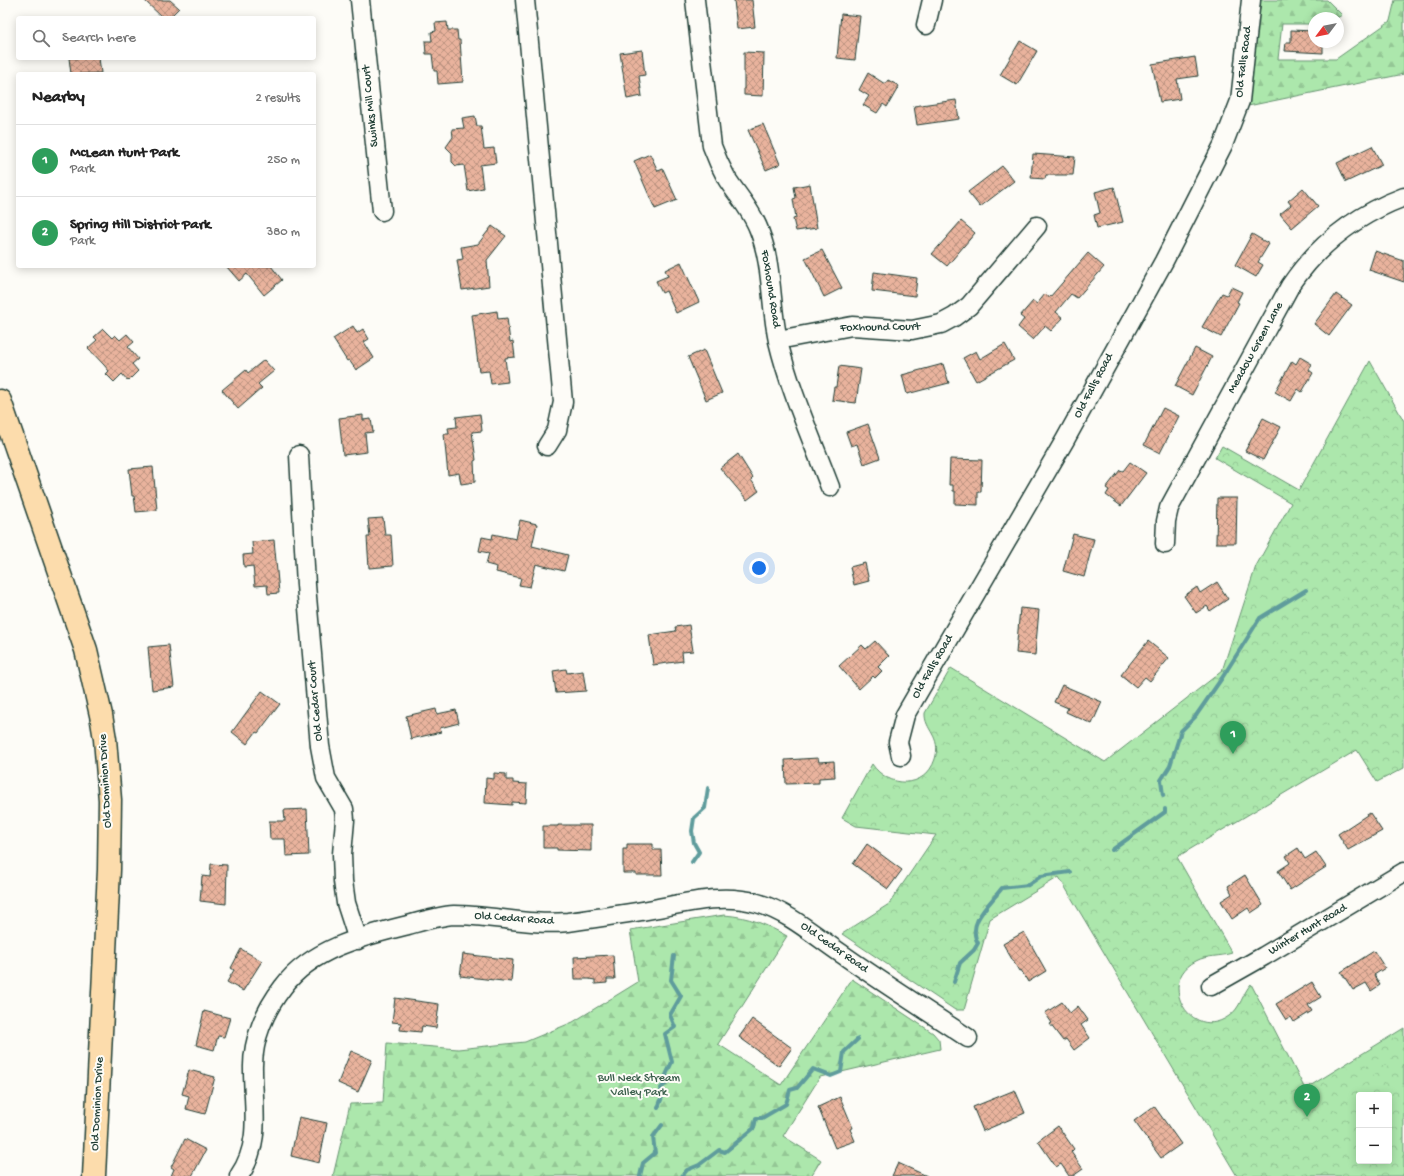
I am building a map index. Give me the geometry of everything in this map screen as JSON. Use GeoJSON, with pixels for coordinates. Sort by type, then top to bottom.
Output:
{"type":"FeatureCollection","features":[{"type":"Feature","properties":{"kind":"main road","name":"Old Dominion Drive"},"geometry":{"type":"LineString","coordinates":[[0,401],[86,650],[102,715],[105,739],[110,800],[109,870],[94,1176]]}},
{"type":"Feature","properties":{"kind":"street","name":"Swinks Mill Court"},"geometry":{"type":"LineString","coordinates":[[360,0],[382,211]]}},
{"type":"Feature","properties":{"kind":"street"},"geometry":{"type":"LineString","coordinates":[[525,0],[563,402],[557,430],[547,446]]}},
{"type":"Feature","properties":{"kind":"street","name":"Foxhound Road"},"geometry":{"type":"LineString","coordinates":[[695,0],[712,146],[724,172],[747,207],[759,230],[767,259],[778,340],[793,392],[830,487]]}},
{"type":"Feature","properties":{"kind":"street"},"geometry":{"type":"LineString","coordinates":[[926,25],[932,0]]}},
{"type":"Feature","properties":{"kind":"street","name":"Old Falls Road"},"geometry":{"type":"LineString","coordinates":[[901,756],[898,742],[905,715],[1064,440],[1164,261],[1223,145],[1240,101],[1251,0]]}},
{"type":"Feature","properties":{"kind":"street","name":"Meadow Green Lane"},"geometry":{"type":"LineString","coordinates":[[1165,544],[1166,521],[1169,508],[1237,381],[1290,286],[1301,270],[1318,250],[1338,232],[1365,214],[1404,197]]}},
{"type":"Feature","properties":{"kind":"street","name":"Foxhound Court"},"geometry":{"type":"LineString","coordinates":[[778,340],[852,326],[912,330],[941,324],[969,306],[1038,226]]}},
{"type":"Feature","properties":{"kind":"street","name":"Old Cedar Court"},"geometry":{"type":"LineString","coordinates":[[299,455],[306,585],[320,746],[326,778],[344,809],[343,881],[346,903],[358,940]]}},
{"type":"Feature","properties":{"kind":"street","name":"Winter Hunt Road"},"geometry":{"type":"LineString","coordinates":[[1211,986],[1404,872]]}},
{"type":"Feature","properties":{"kind":"street","name":"Old Cedar Road"},"geometry":{"type":"LineString","coordinates":[[239,1176],[250,1154],[255,1135],[256,1116],[252,1068],[255,1046],[261,1025],[270,1005],[283,986],[303,965],[336,947],[419,922],[453,915],[536,922],[564,922],[716,899],[755,902],[767,906],[805,928],[839,953],[968,1038]]}},
{"type":"Feature","properties":{"kind":"green space"},"geometry":{"type":"Polygon","coordinates":[[[1257,0],[1327,0],[1339,12],[1308,12],[1308,24],[1282,24],[1278,59],[1336,59],[1390,21],[1395,0],[1404,0],[1404,74],[1248,106],[1257,0]]]}},
{"type":"Feature","properties":{"kind":"green space"},"geometry":{"type":"Polygon","coordinates":[[[1370,361],[1404,421],[1404,768],[1377,782],[1357,750],[1177,857],[1232,953],[1200,959],[1184,970],[1179,982],[1179,995],[1183,1006],[1191,1016],[1202,1022],[1215,1022],[1229,1016],[1239,1005],[1245,992],[1251,984],[1305,1089],[1404,1028],[1404,1176],[1237,1176],[1059,877],[990,919],[964,1010],[955,1010],[842,934],[889,904],[936,835],[856,826],[842,818],[872,764],[887,778],[906,782],[915,781],[930,769],[937,751],[935,739],[925,719],[925,713],[951,668],[1105,762],[1222,671],[1256,566],[1291,503],[1215,458],[1222,446],[1299,490],[1370,361]]]}},
{"type":"Feature","properties":{"kind":"green space","name":"Bull Neck Stream Valley Park"},"geometry":{"type":"Polygon","coordinates":[[[724,915],[742,917],[757,922],[787,936],[718,1044],[781,1085],[852,979],[933,1033],[939,1040],[940,1049],[820,1077],[783,1136],[821,1160],[811,1176],[333,1176],[350,1104],[383,1103],[387,1043],[458,1049],[525,1042],[573,1022],[638,982],[630,930],[724,915]]]}},
{"type":"Feature","properties":{"kind":"building"},"geometry":{"type":"Polygon","coordinates":[[[144,0],[170,0],[179,8],[171,16],[161,16],[144,0]]]}},
{"type":"Feature","properties":{"kind":"building"},"geometry":{"type":"Polygon","coordinates":[[[734,0],[752,0],[755,27],[737,29],[734,0]]]}},
{"type":"Feature","properties":{"kind":"building"},"geometry":{"type":"Polygon","coordinates":[[[841,14],[860,16],[855,60],[837,58],[841,14]]]}},
{"type":"Feature","properties":{"kind":"building"},"geometry":{"type":"Polygon","coordinates":[[[447,22],[448,30],[457,30],[458,40],[460,40],[463,82],[438,84],[437,71],[434,71],[432,54],[426,54],[425,41],[432,41],[431,32],[436,31],[435,23],[447,22]]]}},
{"type":"Feature","properties":{"kind":"building"},"geometry":{"type":"Polygon","coordinates":[[[1291,30],[1308,31],[1308,48],[1323,48],[1323,53],[1285,51],[1286,42],[1291,42],[1291,30]]]}},
{"type":"Feature","properties":{"kind":"building"},"geometry":{"type":"Polygon","coordinates":[[[1020,41],[1037,51],[1017,85],[1000,75],[1020,41]]]}},
{"type":"Feature","properties":{"kind":"building"},"geometry":{"type":"Polygon","coordinates":[[[642,50],[645,75],[639,76],[642,96],[627,99],[620,53],[642,50]]]}},
{"type":"Feature","properties":{"kind":"building"},"geometry":{"type":"Polygon","coordinates":[[[744,52],[764,53],[763,96],[744,95],[744,52]]]}},
{"type":"Feature","properties":{"kind":"building"},"geometry":{"type":"Polygon","coordinates":[[[1195,57],[1198,76],[1177,79],[1180,99],[1160,102],[1152,64],[1195,57]]]}},
{"type":"Feature","properties":{"kind":"building"},"geometry":{"type":"Polygon","coordinates":[[[69,60],[99,60],[101,72],[71,72],[69,60]]]}},
{"type":"Feature","properties":{"kind":"building"},"geometry":{"type":"Polygon","coordinates":[[[868,73],[885,84],[888,80],[899,86],[887,107],[883,104],[877,113],[863,105],[869,96],[859,90],[868,73]]]}},
{"type":"Feature","properties":{"kind":"building"},"geometry":{"type":"Polygon","coordinates":[[[956,100],[959,119],[917,125],[914,106],[956,100]]]}},
{"type":"Feature","properties":{"kind":"building"},"geometry":{"type":"Polygon","coordinates":[[[475,116],[477,126],[481,126],[484,149],[494,148],[496,163],[480,165],[483,188],[468,191],[464,165],[456,166],[452,162],[452,153],[446,147],[453,137],[452,129],[464,128],[462,118],[475,116]]]}},
{"type":"Feature","properties":{"kind":"building"},"geometry":{"type":"Polygon","coordinates":[[[763,124],[780,164],[766,170],[748,130],[763,124]]]}},
{"type":"Feature","properties":{"kind":"building"},"geometry":{"type":"Polygon","coordinates":[[[1372,146],[1382,165],[1346,182],[1337,163],[1372,146]]]}},
{"type":"Feature","properties":{"kind":"building"},"geometry":{"type":"Polygon","coordinates":[[[650,154],[658,171],[663,169],[677,200],[655,209],[634,161],[650,154]]]}},
{"type":"Feature","properties":{"kind":"building"},"geometry":{"type":"Polygon","coordinates":[[[1033,154],[1075,157],[1073,175],[1046,175],[1045,179],[1031,178],[1033,154]]]}},
{"type":"Feature","properties":{"kind":"building"},"geometry":{"type":"Polygon","coordinates":[[[1002,166],[1014,181],[980,207],[968,192],[1002,166]]]}},
{"type":"Feature","properties":{"kind":"building"},"geometry":{"type":"Polygon","coordinates":[[[810,184],[817,228],[796,231],[793,219],[796,218],[793,199],[796,198],[794,187],[810,184]]]}},
{"type":"Feature","properties":{"kind":"building"},"geometry":{"type":"Polygon","coordinates":[[[1114,187],[1123,222],[1097,228],[1094,215],[1100,213],[1095,192],[1114,187]]]}},
{"type":"Feature","properties":{"kind":"building"},"geometry":{"type":"Polygon","coordinates":[[[1303,188],[1318,206],[1292,228],[1280,214],[1291,205],[1288,201],[1303,188]]]}},
{"type":"Feature","properties":{"kind":"building"},"geometry":{"type":"Polygon","coordinates":[[[961,221],[975,233],[947,266],[932,254],[961,221]]]}},
{"type":"Feature","properties":{"kind":"building"},"geometry":{"type":"Polygon","coordinates":[[[492,226],[506,236],[487,260],[489,286],[462,290],[457,260],[463,259],[461,247],[478,244],[492,226]]]}},
{"type":"Feature","properties":{"kind":"building"},"geometry":{"type":"Polygon","coordinates":[[[1252,234],[1269,244],[1258,262],[1263,265],[1256,277],[1235,265],[1252,234]]]}},
{"type":"Feature","properties":{"kind":"building"},"geometry":{"type":"Polygon","coordinates":[[[822,250],[842,288],[824,297],[805,258],[822,250]]]}},
{"type":"Feature","properties":{"kind":"building"},"geometry":{"type":"Polygon","coordinates":[[[1375,251],[1404,261],[1404,282],[1369,270],[1375,251]]]}},
{"type":"Feature","properties":{"kind":"building"},"geometry":{"type":"Polygon","coordinates":[[[1088,253],[1104,267],[1077,298],[1071,294],[1056,312],[1063,318],[1051,331],[1045,326],[1033,340],[1018,327],[1024,319],[1020,316],[1033,301],[1037,304],[1045,294],[1050,297],[1088,253]]]}},
{"type":"Feature","properties":{"kind":"building"},"geometry":{"type":"Polygon","coordinates":[[[681,262],[699,302],[676,313],[666,291],[662,293],[656,281],[668,276],[665,270],[681,262]]]}},
{"type":"Feature","properties":{"kind":"building"},"geometry":{"type":"Polygon","coordinates":[[[228,268],[273,268],[282,280],[264,295],[247,274],[239,281],[228,268]]]}},
{"type":"Feature","properties":{"kind":"building"},"geometry":{"type":"Polygon","coordinates":[[[874,272],[917,278],[915,296],[872,291],[874,272]]]}},
{"type":"Feature","properties":{"kind":"building"},"geometry":{"type":"Polygon","coordinates":[[[1231,287],[1242,292],[1237,302],[1239,303],[1221,337],[1202,327],[1222,293],[1227,295],[1231,287]]]}},
{"type":"Feature","properties":{"kind":"building"},"geometry":{"type":"Polygon","coordinates":[[[1336,294],[1352,305],[1329,336],[1314,324],[1336,294]]]}},
{"type":"Feature","properties":{"kind":"building"},"geometry":{"type":"Polygon","coordinates":[[[497,311],[498,319],[507,318],[510,342],[513,341],[515,357],[505,358],[508,382],[491,384],[489,371],[479,372],[472,315],[497,311]]]}},
{"type":"Feature","properties":{"kind":"building"},"geometry":{"type":"Polygon","coordinates":[[[353,326],[357,333],[363,329],[369,339],[364,342],[374,358],[356,370],[349,360],[347,361],[333,339],[353,326]]]}},
{"type":"Feature","properties":{"kind":"building"},"geometry":{"type":"Polygon","coordinates":[[[103,329],[112,338],[115,335],[120,340],[127,334],[134,342],[128,347],[138,359],[132,364],[138,371],[128,381],[122,374],[114,382],[106,374],[109,371],[88,348],[97,340],[94,337],[103,329]]]}},
{"type":"Feature","properties":{"kind":"building"},"geometry":{"type":"Polygon","coordinates":[[[1005,344],[1014,360],[976,381],[963,358],[976,351],[980,359],[1005,344]]]}},
{"type":"Feature","properties":{"kind":"building"},"geometry":{"type":"Polygon","coordinates":[[[1195,348],[1212,357],[1192,395],[1175,386],[1195,348]]]}},
{"type":"Feature","properties":{"kind":"building"},"geometry":{"type":"Polygon","coordinates":[[[704,350],[722,393],[706,400],[688,357],[704,350]]]}},
{"type":"Feature","properties":{"kind":"building"},"geometry":{"type":"Polygon","coordinates":[[[1300,357],[1312,364],[1309,370],[1313,373],[1302,392],[1298,389],[1291,401],[1275,392],[1292,361],[1296,364],[1300,357]]]}},
{"type":"Feature","properties":{"kind":"building"},"geometry":{"type":"Polygon","coordinates":[[[264,360],[274,371],[258,384],[262,388],[238,409],[222,390],[246,370],[248,373],[264,360]]]}},
{"type":"Feature","properties":{"kind":"building"},"geometry":{"type":"Polygon","coordinates":[[[943,364],[949,383],[907,394],[902,375],[943,364]]]}},
{"type":"Feature","properties":{"kind":"building"},"geometry":{"type":"Polygon","coordinates":[[[839,366],[861,369],[856,403],[832,400],[834,387],[836,387],[839,366]]]}},
{"type":"Feature","properties":{"kind":"building"},"geometry":{"type":"Polygon","coordinates":[[[1163,408],[1179,416],[1160,453],[1144,445],[1163,408]]]}},
{"type":"Feature","properties":{"kind":"building"},"geometry":{"type":"Polygon","coordinates":[[[480,414],[482,431],[472,432],[476,460],[474,461],[475,482],[461,484],[459,473],[448,475],[444,434],[449,434],[448,428],[457,427],[456,417],[480,414]]]}},
{"type":"Feature","properties":{"kind":"building"},"geometry":{"type":"Polygon","coordinates":[[[363,415],[363,420],[371,419],[373,432],[365,433],[367,452],[343,455],[339,418],[363,415]]]}},
{"type":"Feature","properties":{"kind":"building"},"geometry":{"type":"Polygon","coordinates":[[[1263,418],[1281,427],[1263,460],[1245,451],[1263,418]]]}},
{"type":"Feature","properties":{"kind":"building"},"geometry":{"type":"Polygon","coordinates":[[[868,424],[880,458],[864,464],[857,444],[851,446],[846,432],[868,424]]]}},
{"type":"Feature","properties":{"kind":"building"},"geometry":{"type":"Polygon","coordinates":[[[738,454],[753,478],[751,480],[759,491],[747,500],[720,468],[738,454]]]}},
{"type":"Feature","properties":{"kind":"building"},"geometry":{"type":"Polygon","coordinates":[[[950,459],[982,460],[981,492],[978,492],[978,505],[955,504],[955,491],[953,491],[953,485],[949,485],[950,459]]]}},
{"type":"Feature","properties":{"kind":"building"},"geometry":{"type":"Polygon","coordinates":[[[1130,462],[1146,473],[1121,506],[1106,495],[1109,490],[1106,488],[1120,470],[1123,471],[1130,462]]]}},
{"type":"Feature","properties":{"kind":"building"},"geometry":{"type":"Polygon","coordinates":[[[153,467],[157,510],[136,512],[134,496],[132,496],[129,469],[153,467]]]}},
{"type":"Feature","properties":{"kind":"building"},"geometry":{"type":"Polygon","coordinates":[[[1217,498],[1237,498],[1236,543],[1216,543],[1217,498]]]}},
{"type":"Feature","properties":{"kind":"building"},"geometry":{"type":"Polygon","coordinates":[[[383,518],[385,535],[391,535],[393,566],[369,568],[367,537],[370,537],[368,519],[383,518]]]}},
{"type":"Feature","properties":{"kind":"building"},"geometry":{"type":"Polygon","coordinates":[[[520,520],[537,524],[532,546],[568,555],[564,571],[536,564],[530,587],[519,585],[521,578],[496,572],[497,567],[486,564],[489,553],[479,551],[482,537],[492,539],[493,534],[516,539],[520,520]]]}},
{"type":"Feature","properties":{"kind":"building"},"geometry":{"type":"Polygon","coordinates":[[[1073,534],[1094,539],[1084,577],[1063,571],[1073,534]]]}},
{"type":"Feature","properties":{"kind":"building"},"geometry":{"type":"Polygon","coordinates":[[[274,540],[279,593],[268,594],[267,585],[255,586],[253,566],[244,567],[243,555],[253,554],[252,542],[274,540]]]}},
{"type":"Feature","properties":{"kind":"building"},"geometry":{"type":"Polygon","coordinates":[[[865,563],[869,581],[854,585],[850,567],[865,563]]]}},
{"type":"Feature","properties":{"kind":"building"},"geometry":{"type":"Polygon","coordinates":[[[1217,582],[1228,599],[1210,611],[1207,606],[1196,613],[1184,596],[1197,587],[1200,593],[1217,582]]]}},
{"type":"Feature","properties":{"kind":"building"},"geometry":{"type":"Polygon","coordinates":[[[1020,608],[1039,610],[1035,655],[1016,653],[1020,608]]]}},
{"type":"Feature","properties":{"kind":"building"},"geometry":{"type":"Polygon","coordinates":[[[689,625],[693,651],[682,652],[683,661],[653,665],[649,635],[676,631],[675,627],[689,625]]]}},
{"type":"Feature","properties":{"kind":"building"},"geometry":{"type":"Polygon","coordinates":[[[875,641],[889,656],[878,667],[882,671],[875,678],[873,676],[859,689],[839,666],[862,645],[866,649],[875,641]]]}},
{"type":"Feature","properties":{"kind":"building"},"geometry":{"type":"Polygon","coordinates":[[[1148,641],[1169,658],[1150,681],[1145,677],[1136,687],[1121,675],[1148,641]]]}},
{"type":"Feature","properties":{"kind":"building"},"geometry":{"type":"Polygon","coordinates":[[[169,645],[174,687],[152,690],[148,647],[169,645]]]}},
{"type":"Feature","properties":{"kind":"building"},"geometry":{"type":"Polygon","coordinates":[[[566,669],[567,673],[583,671],[586,691],[556,693],[553,671],[566,669]]]}},
{"type":"Feature","properties":{"kind":"building"},"geometry":{"type":"Polygon","coordinates":[[[1062,685],[1102,702],[1092,724],[1066,712],[1068,708],[1054,702],[1062,685]]]}},
{"type":"Feature","properties":{"kind":"building"},"geometry":{"type":"Polygon","coordinates":[[[262,691],[280,704],[258,733],[256,732],[247,744],[232,732],[262,691]]]}},
{"type":"Feature","properties":{"kind":"building"},"geometry":{"type":"Polygon","coordinates":[[[436,709],[437,714],[456,710],[459,723],[440,728],[441,732],[411,739],[406,716],[436,709]]]}},
{"type":"Feature","properties":{"kind":"building"},"geometry":{"type":"Polygon","coordinates":[[[818,758],[819,762],[834,761],[835,777],[819,778],[819,783],[786,784],[785,760],[818,758]]]}},
{"type":"Feature","properties":{"kind":"building"},"geometry":{"type":"Polygon","coordinates":[[[494,773],[506,774],[506,780],[513,780],[513,783],[527,784],[526,803],[512,802],[512,805],[485,803],[486,778],[494,779],[494,773]]]}},
{"type":"Feature","properties":{"kind":"building"},"geometry":{"type":"Polygon","coordinates":[[[307,809],[309,855],[286,856],[285,839],[270,839],[269,821],[285,821],[284,810],[307,809]]]}},
{"type":"Feature","properties":{"kind":"building"},"geometry":{"type":"Polygon","coordinates":[[[1370,813],[1382,831],[1348,850],[1338,834],[1370,813]]]}},
{"type":"Feature","properties":{"kind":"building"},"geometry":{"type":"Polygon","coordinates":[[[591,825],[591,851],[543,848],[543,826],[591,825]]]}},
{"type":"Feature","properties":{"kind":"building"},"geometry":{"type":"Polygon","coordinates":[[[627,844],[653,844],[653,850],[661,850],[662,875],[636,875],[636,873],[623,873],[623,849],[627,849],[627,844]]]}},
{"type":"Feature","properties":{"kind":"building"},"geometry":{"type":"Polygon","coordinates":[[[867,844],[902,870],[888,889],[853,864],[867,844]]]}},
{"type":"Feature","properties":{"kind":"building"},"geometry":{"type":"Polygon","coordinates":[[[1298,848],[1305,859],[1316,852],[1326,867],[1290,890],[1278,871],[1290,863],[1286,856],[1298,848]]]}},
{"type":"Feature","properties":{"kind":"building"},"geometry":{"type":"Polygon","coordinates":[[[211,864],[227,865],[226,904],[200,901],[202,876],[210,877],[211,864]]]}},
{"type":"Feature","properties":{"kind":"building"},"geometry":{"type":"Polygon","coordinates":[[[1245,875],[1263,905],[1251,913],[1248,908],[1232,919],[1221,901],[1232,894],[1228,886],[1245,875]]]}},
{"type":"Feature","properties":{"kind":"building"},"geometry":{"type":"Polygon","coordinates":[[[1024,932],[1046,971],[1028,982],[1021,970],[1019,971],[1003,944],[1024,932]]]}},
{"type":"Feature","properties":{"kind":"building"},"geometry":{"type":"Polygon","coordinates":[[[241,949],[262,961],[243,991],[227,982],[234,970],[231,968],[241,949]]]}},
{"type":"Feature","properties":{"kind":"building"},"geometry":{"type":"Polygon","coordinates":[[[1374,951],[1385,968],[1374,975],[1380,985],[1371,991],[1366,983],[1353,990],[1341,972],[1374,951]]]}},
{"type":"Feature","properties":{"kind":"building"},"geometry":{"type":"Polygon","coordinates":[[[463,954],[513,960],[511,982],[460,976],[463,954]]]}},
{"type":"Feature","properties":{"kind":"building"},"geometry":{"type":"Polygon","coordinates":[[[613,955],[615,979],[607,979],[607,983],[595,984],[595,980],[575,979],[574,957],[613,955]]]}},
{"type":"Feature","properties":{"kind":"building"},"geometry":{"type":"Polygon","coordinates":[[[1312,982],[1321,997],[1308,1005],[1312,1011],[1294,1022],[1291,1017],[1286,1020],[1276,1004],[1312,982]]]}},
{"type":"Feature","properties":{"kind":"building"},"geometry":{"type":"Polygon","coordinates":[[[395,998],[439,1004],[436,1028],[422,1026],[421,1032],[400,1030],[401,1023],[392,1022],[395,998]]]}},
{"type":"Feature","properties":{"kind":"building"},"geometry":{"type":"Polygon","coordinates":[[[1062,1002],[1070,1013],[1078,1006],[1088,1020],[1081,1025],[1090,1038],[1074,1050],[1066,1039],[1063,1041],[1050,1024],[1052,1023],[1045,1013],[1062,1002]]]}},
{"type":"Feature","properties":{"kind":"building"},"geometry":{"type":"Polygon","coordinates":[[[204,1011],[230,1018],[224,1037],[218,1036],[214,1050],[196,1045],[204,1011]]]}},
{"type":"Feature","properties":{"kind":"building"},"geometry":{"type":"Polygon","coordinates":[[[752,1019],[792,1048],[779,1066],[739,1037],[752,1019]]]}},
{"type":"Feature","properties":{"kind":"building"},"geometry":{"type":"Polygon","coordinates":[[[351,1051],[372,1060],[358,1092],[338,1083],[351,1051]]]}},
{"type":"Feature","properties":{"kind":"building"},"geometry":{"type":"Polygon","coordinates":[[[189,1070],[215,1077],[205,1114],[186,1109],[189,1096],[182,1094],[189,1070]]]}},
{"type":"Feature","properties":{"kind":"building"},"geometry":{"type":"Polygon","coordinates":[[[1015,1090],[1025,1113],[983,1131],[973,1107],[1015,1090]]]}},
{"type":"Feature","properties":{"kind":"building"},"geometry":{"type":"Polygon","coordinates":[[[840,1097],[853,1128],[850,1129],[855,1141],[835,1148],[818,1107],[840,1097]]]}},
{"type":"Feature","properties":{"kind":"building"},"geometry":{"type":"Polygon","coordinates":[[[1154,1106],[1181,1144],[1161,1158],[1134,1121],[1154,1106]]]}},
{"type":"Feature","properties":{"kind":"building"},"geometry":{"type":"Polygon","coordinates":[[[299,1117],[327,1123],[319,1163],[291,1156],[299,1117]]]}},
{"type":"Feature","properties":{"kind":"building"},"geometry":{"type":"Polygon","coordinates":[[[1058,1126],[1074,1149],[1071,1152],[1083,1169],[1073,1176],[1069,1176],[1061,1164],[1056,1167],[1038,1141],[1058,1126]]]}},
{"type":"Feature","properties":{"kind":"building"},"geometry":{"type":"Polygon","coordinates":[[[185,1139],[206,1150],[192,1176],[171,1176],[174,1169],[171,1167],[185,1139]]]}},
{"type":"Feature","properties":{"kind":"building"},"geometry":{"type":"Polygon","coordinates":[[[898,1163],[927,1176],[892,1176],[898,1163]]]}},
{"type":"Feature","properties":{"kind":"waterway"},"geometry":{"type":"LineString","coordinates":[[1163,795],[1161,780],[1170,766],[1181,731],[1195,717],[1260,618],[1306,590]]}},
{"type":"Feature","properties":{"kind":"waterway"},"geometry":{"type":"LineString","coordinates":[[692,862],[699,852],[694,843],[692,831],[694,818],[705,808],[708,788]]}},
{"type":"Feature","properties":{"kind":"waterway"},"geometry":{"type":"LineString","coordinates":[[1112,850],[1165,812],[1165,809]]}},
{"type":"Feature","properties":{"kind":"waterway"},"geometry":{"type":"LineString","coordinates":[[954,982],[960,963],[974,950],[978,943],[975,936],[977,921],[986,907],[1002,888],[1028,885],[1041,876],[1070,872]]}},
{"type":"Feature","properties":{"kind":"waterway"},"geometry":{"type":"LineString","coordinates":[[658,1108],[662,1097],[661,1088],[669,1081],[666,1075],[672,1062],[665,1034],[675,1027],[670,1015],[681,996],[671,980],[674,956]]}},
{"type":"Feature","properties":{"kind":"waterway"},"geometry":{"type":"LineString","coordinates":[[682,1176],[687,1170],[699,1165],[719,1150],[725,1152],[754,1128],[756,1118],[762,1118],[786,1104],[790,1090],[797,1088],[813,1069],[831,1076],[841,1072],[844,1052],[858,1039]]}},
{"type":"Feature","properties":{"kind":"waterway"},"geometry":{"type":"LineString","coordinates":[[640,1176],[643,1163],[655,1153],[653,1137],[662,1125]]}},
{"type":"Feature","properties":{"kind":"place","name":"McLean Hunt Park"},"geometry":{"type":"Point","coordinates":[1233,754]}},
{"type":"Feature","properties":{"kind":"place","name":"Spring Hill District Park"},"geometry":{"type":"Point","coordinates":[1307,1117]}}]}
